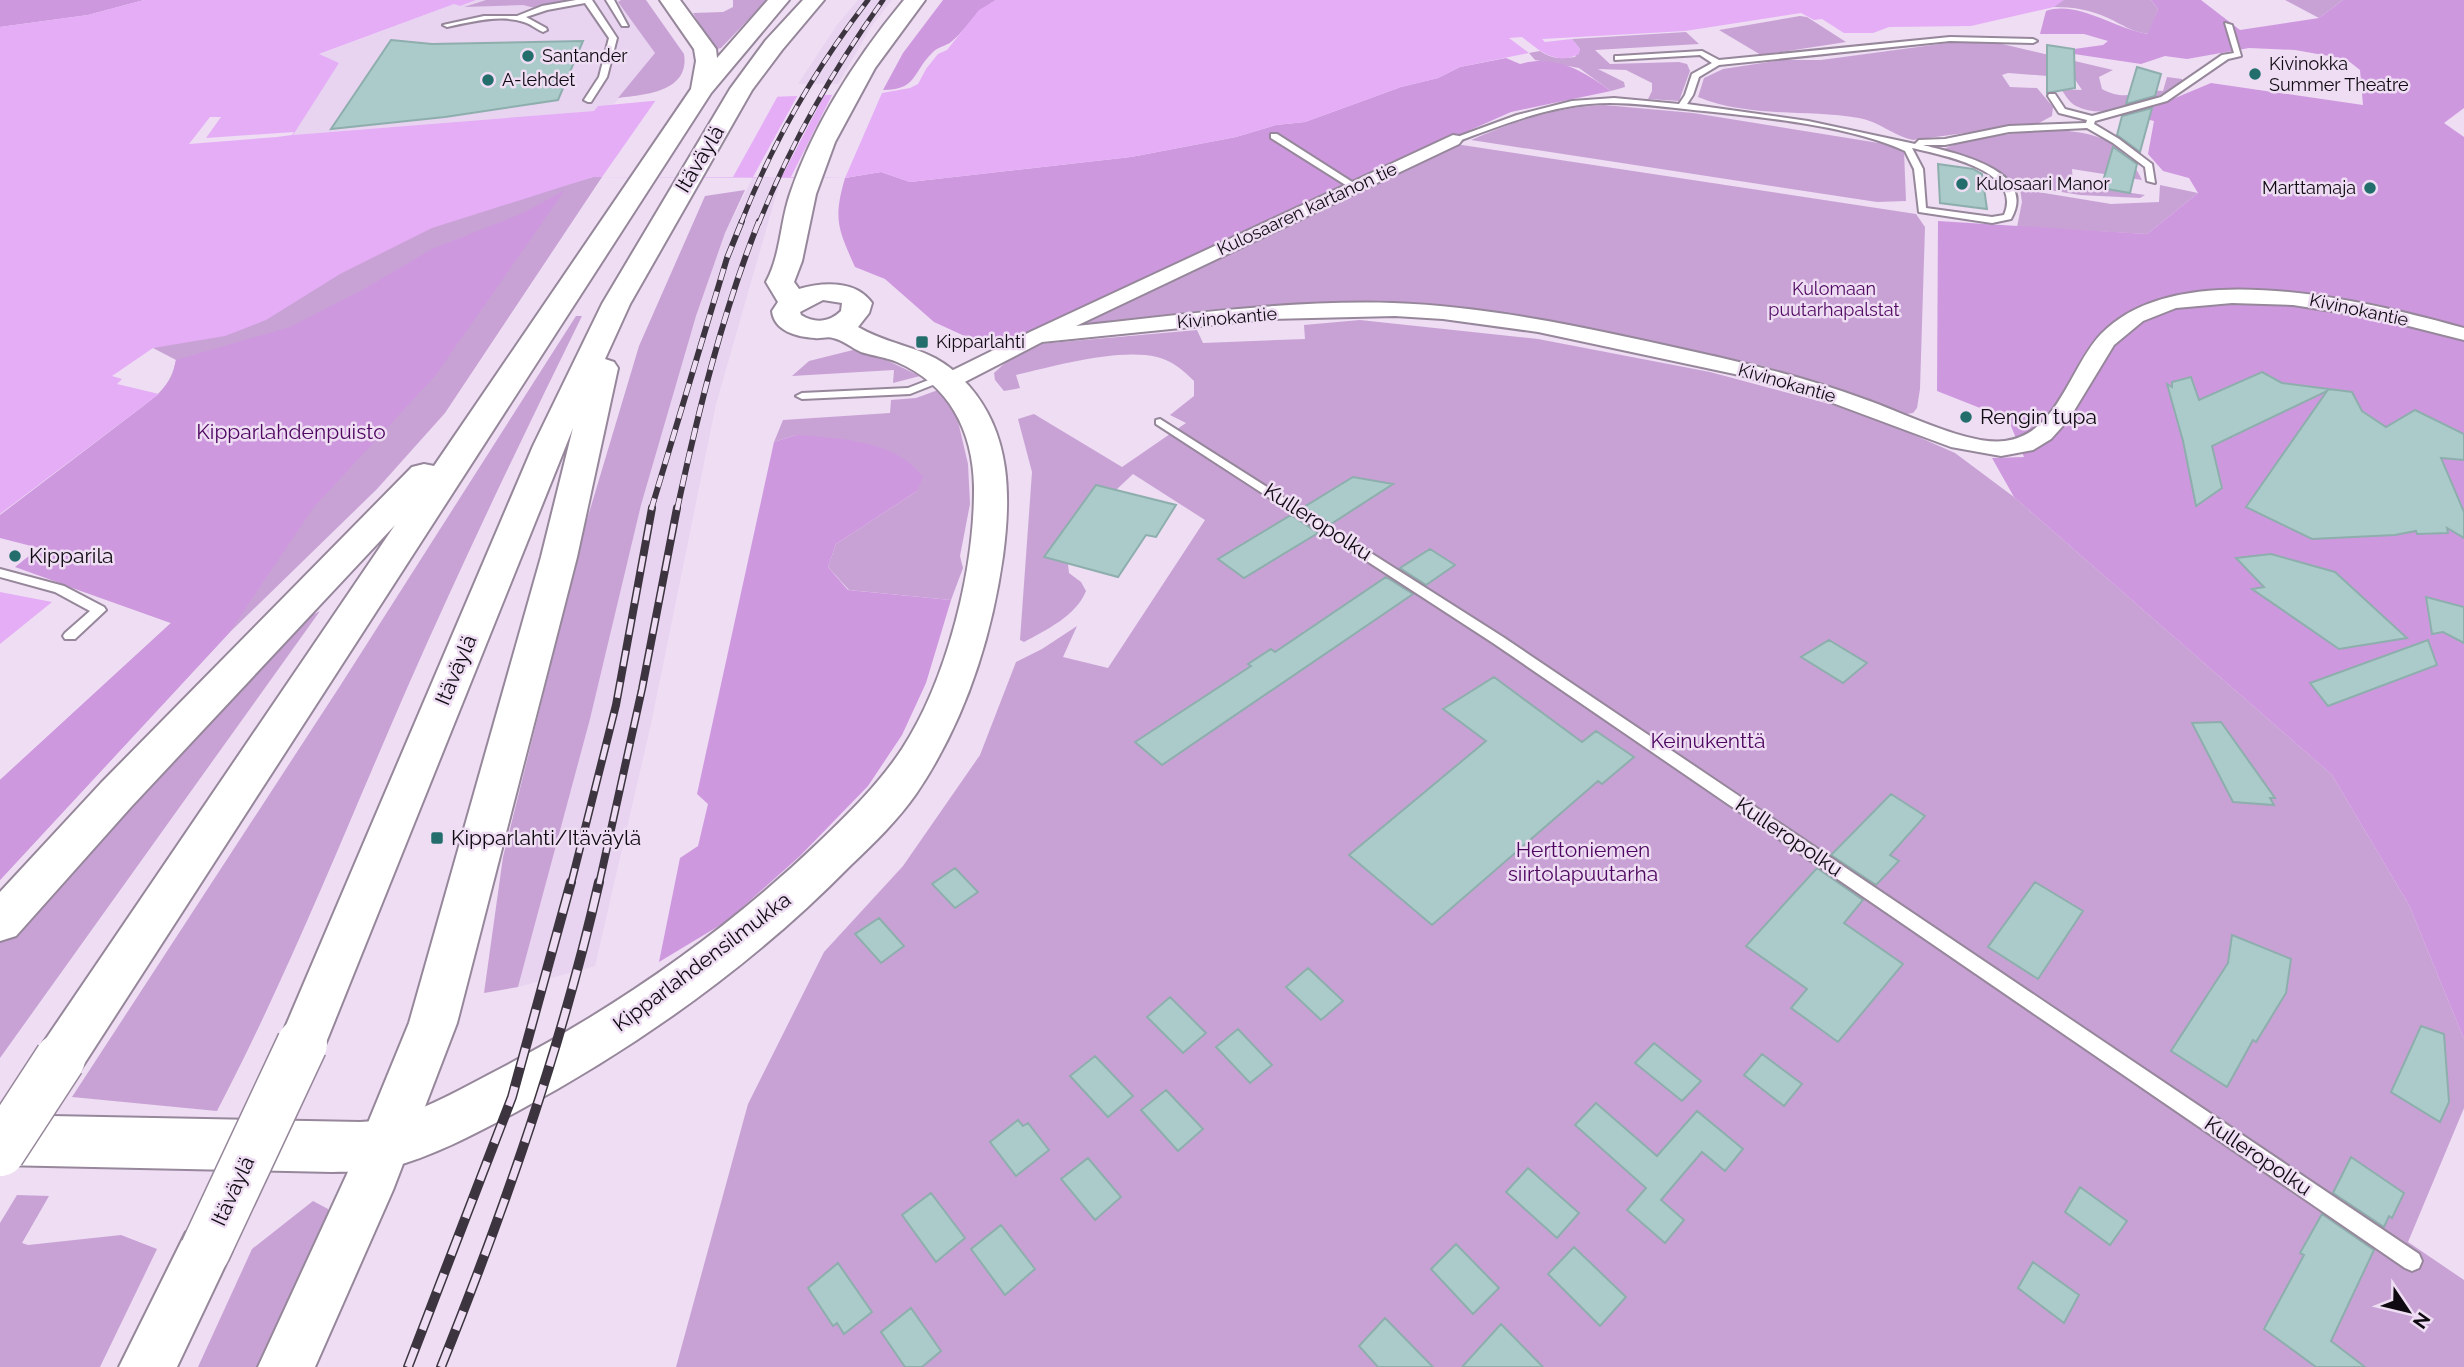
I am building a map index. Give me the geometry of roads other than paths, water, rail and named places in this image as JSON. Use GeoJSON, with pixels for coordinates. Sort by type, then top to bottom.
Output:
{"type":"FeatureCollection","features":[{"type":"Feature","properties":{"kind":"main road"},"geometry":{"type":"LineString","coordinates":[[670,0],[705,49],[707,61],[702,89]]}},
{"type":"Feature","properties":{"kind":"main road","name":"Itäväylä"},"geometry":{"type":"LineString","coordinates":[[0,1151],[702,89],[779,0]]}},
{"type":"Feature","properties":{"kind":"main road","name":"Itäväylä"},"geometry":{"type":"LineString","coordinates":[[147,1367],[302,1045],[549,446],[616,304],[741,89],[774,45],[814,0]]}},
{"type":"Feature","properties":{"kind":"main road"},"geometry":{"type":"LineString","coordinates":[[793,303],[780,282],[790,265],[796,223],[810,177],[850,93],[884,39],[915,0]]}},
{"type":"Feature","properties":{"kind":"main road"},"geometry":{"type":"LineString","coordinates":[[790,265],[823,292]]}},
{"type":"Feature","properties":{"kind":"main road"},"geometry":{"type":"LineString","coordinates":[[823,292],[851,296],[858,303],[847,319],[821,330],[794,326],[787,319],[786,311],[793,303],[823,292]]}},
{"type":"Feature","properties":{"kind":"main road"},"geometry":{"type":"LineString","coordinates":[[286,1367],[387,1144],[436,1010],[563,544],[582,468],[616,304]]}},
{"type":"Feature","properties":{"kind":"main road","name":"Kipparlahdensilmukka"},"geometry":{"type":"LineString","coordinates":[[0,1140],[332,1147],[387,1144],[451,1119],[524,1083],[613,1028],[699,969],[828,863],[900,785],[937,724],[961,664],[978,598],[987,549],[990,512],[987,454],[981,429],[947,379],[904,353],[876,347],[847,319]]}},
{"type":"Feature","properties":{"kind":"main road"},"geometry":{"type":"LineString","coordinates":[[0,922],[125,786],[493,402]]}},
{"type":"Feature","properties":{"kind":"street","name":"Kulosaaren kartanon tie"},"geometry":{"type":"LineString","coordinates":[[947,379],[1453,140]]}},
{"type":"Feature","properties":{"kind":"street","name":"Kivinokantie"},"geometry":{"type":"LineString","coordinates":[[1037,336],[1210,318],[1350,309],[1448,314],[1587,337],[1730,366],[1837,396],[1963,442],[1999,449],[2041,439],[2061,416],[2077,382],[2119,328],[2157,307],[2181,300],[2281,296],[2318,300],[2381,312],[2464,334]]}},
{"type":"Feature","properties":{"kind":"lane"},"geometry":{"type":"LineString","coordinates":[[515,19],[545,8],[587,0],[613,38],[603,77],[588,100]]}},
{"type":"Feature","properties":{"kind":"lane"},"geometry":{"type":"LineString","coordinates":[[610,0],[625,24]]}},
{"type":"Feature","properties":{"kind":"lane"},"geometry":{"type":"LineString","coordinates":[[447,25],[496,18],[531,22],[542,30]]}},
{"type":"Feature","properties":{"kind":"lane"},"geometry":{"type":"LineString","coordinates":[[1900,143],[1945,142],[2009,129],[2071,128],[2164,99],[2225,57],[2238,54],[2228,26]]}},
{"type":"Feature","properties":{"kind":"lane"},"geometry":{"type":"LineString","coordinates":[[1863,37],[1872,47]]}},
{"type":"Feature","properties":{"kind":"lane"},"geometry":{"type":"LineString","coordinates":[[1682,105],[1689,95],[1695,76],[1717,63],[1950,39],[2034,41]]}},
{"type":"Feature","properties":{"kind":"lane"},"geometry":{"type":"LineString","coordinates":[[1618,58],[1702,53],[1717,63]]}},
{"type":"Feature","properties":{"kind":"lane"},"geometry":{"type":"LineString","coordinates":[[2052,96],[2062,111],[2090,122],[2149,166],[2152,181]]}},
{"type":"Feature","properties":{"kind":"lane","name":"Kulosaaren kartanon tie"},"geometry":{"type":"LineString","coordinates":[[1453,140],[1517,117],[1593,100],[1682,105],[1863,132],[1977,163],[2009,185],[2013,201],[2008,217],[1992,220],[1922,210],[1916,162],[1910,150],[1900,143]]}},
{"type":"Feature","properties":{"kind":"lane"},"geometry":{"type":"LineString","coordinates":[[2043,127],[2060,120],[2062,111]]}},
{"type":"Feature","properties":{"kind":"lane"},"geometry":{"type":"LineString","coordinates":[[1274,136],[1355,187]]}},
{"type":"Feature","properties":{"kind":"lane"},"geometry":{"type":"LineString","coordinates":[[802,396],[910,391],[947,379]]}},
{"type":"Feature","properties":{"kind":"lane","name":"Kulleropolku"},"geometry":{"type":"LineString","coordinates":[[1160,422],[1492,635],[2412,1261]]}},
{"type":"Feature","properties":{"kind":"lane"},"geometry":{"type":"LineString","coordinates":[[0,573],[59,589],[99,610],[70,636]]}},
{"type":"Feature","properties":{"kind":"railway"},"geometry":{"type":"LineString","coordinates":[[741,223],[781,135],[813,79],[868,0]]}},
{"type":"Feature","properties":{"kind":"railway"},"geometry":{"type":"LineString","coordinates":[[759,223],[814,107],[883,0]]}},
{"type":"Feature","properties":{"kind":"railway"},"geometry":{"type":"LineString","coordinates":[[651,510],[727,258],[742,221]]}},
{"type":"Feature","properties":{"kind":"railway"},"geometry":{"type":"LineString","coordinates":[[677,510],[712,364],[759,221]]}},
{"type":"Feature","properties":{"kind":"railway"},"geometry":{"type":"LineString","coordinates":[[571,884],[616,705],[652,508]]}},
{"type":"Feature","properties":{"kind":"railway"},"geometry":{"type":"LineString","coordinates":[[599,884],[642,689],[677,508]]}},
{"type":"Feature","properties":{"kind":"railway"},"geometry":{"type":"LineString","coordinates":[[408,1367],[512,1097],[571,882]]}},
{"type":"Feature","properties":{"kind":"railway"},"geometry":{"type":"LineString","coordinates":[[441,1367],[530,1128],[567,1006],[599,882]]}},
{"type":"Feature","properties":{"kind":"place","name":"Santander"},"geometry":{"type":"Point","coordinates":[528,56]}},
{"type":"Feature","properties":{"kind":"place","name":"Kivinokka Summer Theatre"},"geometry":{"type":"Point","coordinates":[2255,74]}},
{"type":"Feature","properties":{"kind":"place","name":"A-lehdet"},"geometry":{"type":"Point","coordinates":[488,80]}},
{"type":"Feature","properties":{"kind":"place","name":"Kulosaari Manor"},"geometry":{"type":"Point","coordinates":[1962,184]}},
{"type":"Feature","properties":{"kind":"place","name":"Marttamaja"},"geometry":{"type":"Point","coordinates":[2370,188]}},
{"type":"Feature","properties":{"kind":"place","name":"Kipparlahti"},"geometry":{"type":"Point","coordinates":[922,342]}},
{"type":"Feature","properties":{"kind":"place","name":"Rengin tupa"},"geometry":{"type":"Point","coordinates":[1966,417]}},
{"type":"Feature","properties":{"kind":"place","name":"Kipparila"},"geometry":{"type":"Point","coordinates":[15,556]}},
{"type":"Feature","properties":{"kind":"place","name":"Kipparlahti/Itäväylä"},"geometry":{"type":"Point","coordinates":[437,838]}},
{"type":"Feature","properties":{"kind":"park label","name":"Kulomaan puutarhapalstat"},"geometry":{"type":"Point","coordinates":[1834,299]}},
{"type":"Feature","properties":{"kind":"park label","name":"Kipparlahdenpuisto"},"geometry":{"type":"Point","coordinates":[291,432]}},
{"type":"Feature","properties":{"kind":"park label","name":"Keinukenttä"},"geometry":{"type":"Point","coordinates":[1708,741]}},
{"type":"Feature","properties":{"kind":"park label","name":"Herttoniemen siirtolapuutarha"},"geometry":{"type":"Point","coordinates":[1583,862]}}]}
